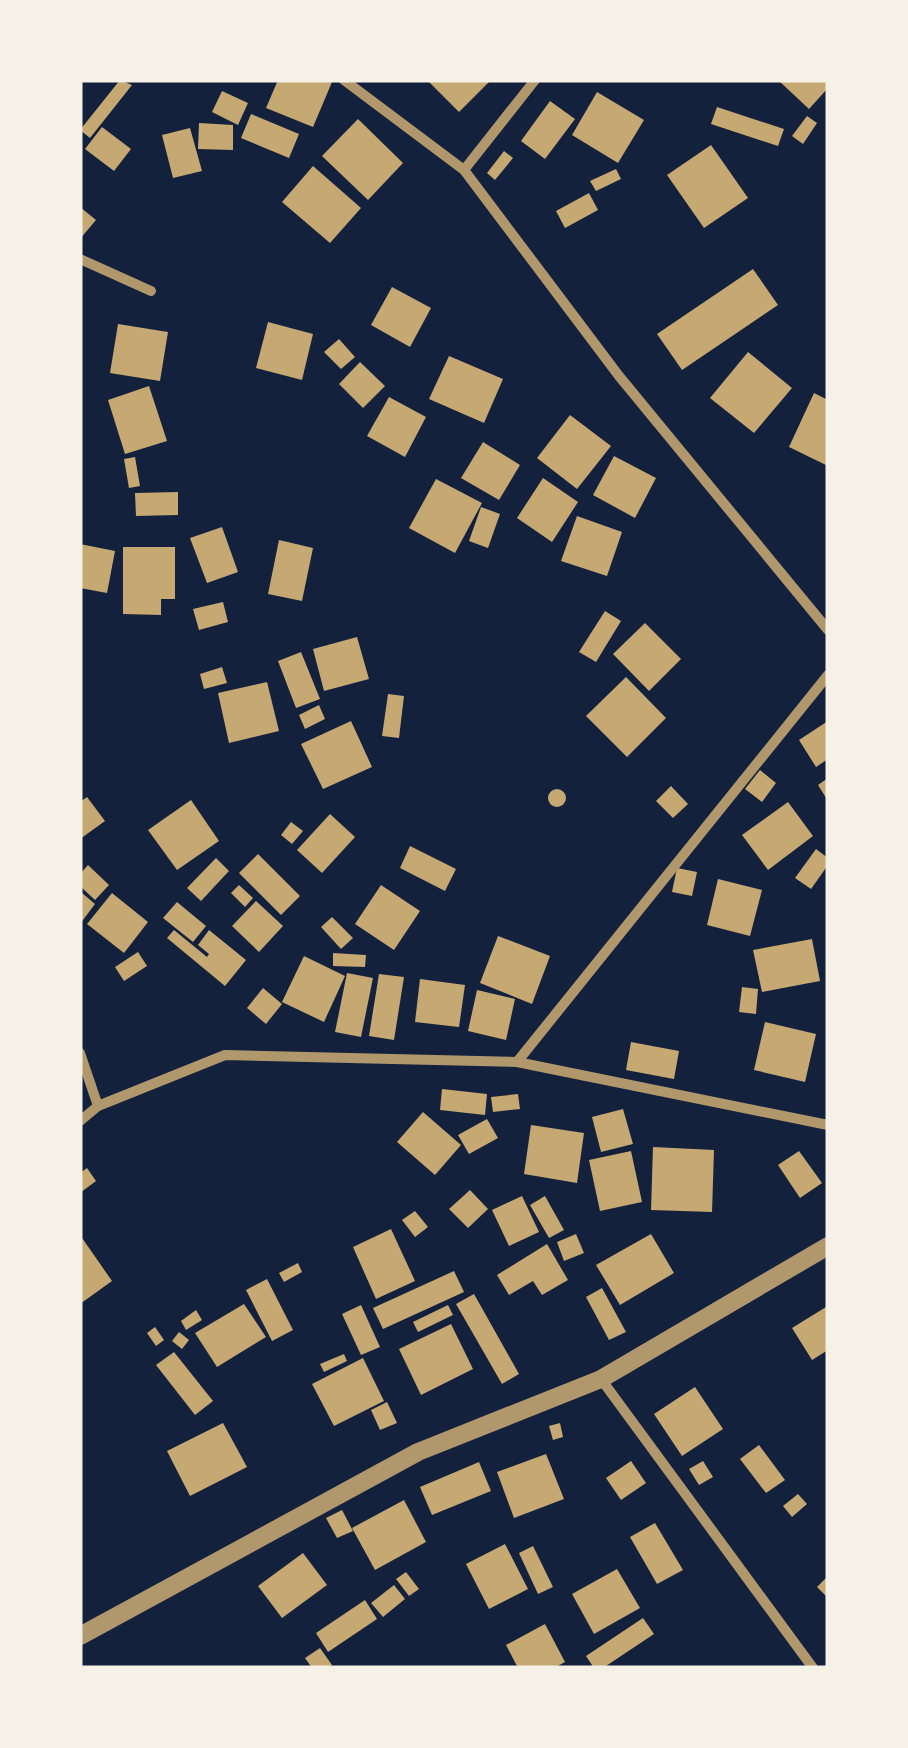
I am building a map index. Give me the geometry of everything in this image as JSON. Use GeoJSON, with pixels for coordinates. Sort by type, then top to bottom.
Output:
{"type":"FeatureCollection","features":[{"type":"Feature","properties":{"kind":"street"},"geometry":{"type":"LineString","coordinates":[[344,80],[464,170],[619,376],[828,630]]}},
{"type":"Feature","properties":{"kind":"street"},"geometry":{"type":"LineString","coordinates":[[464,170],[535,80]]}},
{"type":"Feature","properties":{"kind":"street"},"geometry":{"type":"LineString","coordinates":[[80,259],[152,291]]}},
{"type":"Feature","properties":{"kind":"street"},"geometry":{"type":"LineString","coordinates":[[517,1062],[828,674]]}},
{"type":"Feature","properties":{"kind":"street"},"geometry":{"type":"LineString","coordinates":[[80,1053],[98,1106]]}},
{"type":"Feature","properties":{"kind":"street"},"geometry":{"type":"LineString","coordinates":[[80,1121],[98,1106],[225,1055],[517,1062],[828,1125]]}},
{"type":"Feature","properties":{"kind":"street"},"geometry":{"type":"LineString","coordinates":[[80,1636],[418,1452],[601,1380],[828,1246]]}},
{"type":"Feature","properties":{"kind":"street"},"geometry":{"type":"LineString","coordinates":[[601,1380],[813,1668]]}},
{"type":"Feature","properties":{"kind":"building"},"geometry":{"type":"Polygon","coordinates":[[[120,80],[132,85],[90,138],[80,130],[120,80]]]}},
{"type":"Feature","properties":{"kind":"building"},"geometry":{"type":"Polygon","coordinates":[[[278,80],[332,82],[313,127],[266,108],[278,80]]]}},
{"type":"Feature","properties":{"kind":"building"},"geometry":{"type":"Polygon","coordinates":[[[427,80],[491,80],[459,112],[427,80]]]}},
{"type":"Feature","properties":{"kind":"building"},"geometry":{"type":"Polygon","coordinates":[[[778,80],[828,80],[828,88],[809,109],[778,80]]]}},
{"type":"Feature","properties":{"kind":"building"},"geometry":{"type":"Polygon","coordinates":[[[222,91],[248,103],[238,125],[212,112],[222,91]]]}},
{"type":"Feature","properties":{"kind":"building"},"geometry":{"type":"Polygon","coordinates":[[[597,92],[644,120],[618,163],[572,135],[597,92]]]}},
{"type":"Feature","properties":{"kind":"building"},"geometry":{"type":"Polygon","coordinates":[[[550,101],[575,119],[545,159],[521,141],[550,101]]]}},
{"type":"Feature","properties":{"kind":"building"},"geometry":{"type":"Polygon","coordinates":[[[717,107],[784,129],[778,146],[711,124],[717,107]]]}},
{"type":"Feature","properties":{"kind":"building"},"geometry":{"type":"Polygon","coordinates":[[[251,114],[299,134],[289,158],[241,138],[251,114]]]}},
{"type":"Feature","properties":{"kind":"building"},"geometry":{"type":"Polygon","coordinates":[[[807,116],[817,123],[803,144],[792,136],[807,116]]]}},
{"type":"Feature","properties":{"kind":"building"},"geometry":{"type":"Polygon","coordinates":[[[358,119],[403,163],[368,200],[322,156],[358,119]]]}},
{"type":"Feature","properties":{"kind":"building"},"geometry":{"type":"Polygon","coordinates":[[[199,123],[233,125],[233,150],[198,149],[199,123]]]}},
{"type":"Feature","properties":{"kind":"building"},"geometry":{"type":"Polygon","coordinates":[[[102,127],[131,149],[114,171],[85,149],[102,127]]]}},
{"type":"Feature","properties":{"kind":"building"},"geometry":{"type":"Polygon","coordinates":[[[190,128],[202,171],[173,178],[162,135],[190,128]]]}},
{"type":"Feature","properties":{"kind":"building"},"geometry":{"type":"Polygon","coordinates":[[[711,145],[748,198],[704,228],[667,175],[711,145]]]}},
{"type":"Feature","properties":{"kind":"building"},"geometry":{"type":"Polygon","coordinates":[[[504,151],[513,158],[495,180],[487,173],[504,151]]]}},
{"type":"Feature","properties":{"kind":"building"},"geometry":{"type":"Polygon","coordinates":[[[313,166],[361,208],[330,243],[282,202],[313,166]]]}},
{"type":"Feature","properties":{"kind":"building"},"geometry":{"type":"Polygon","coordinates":[[[616,169],[621,179],[596,191],[590,181],[616,169]]]}},
{"type":"Feature","properties":{"kind":"building"},"geometry":{"type":"Polygon","coordinates":[[[589,193],[598,210],[565,228],[556,211],[589,193]]]}},
{"type":"Feature","properties":{"kind":"building"},"geometry":{"type":"Polygon","coordinates":[[[80,207],[96,220],[80,239],[80,207]]]}},
{"type":"Feature","properties":{"kind":"building"},"geometry":{"type":"Polygon","coordinates":[[[753,269],[778,305],[682,370],[657,334],[753,269]]]}},
{"type":"Feature","properties":{"kind":"building"},"geometry":{"type":"Polygon","coordinates":[[[392,287],[431,308],[410,347],[371,325],[392,287]]]}},
{"type":"Feature","properties":{"kind":"building"},"geometry":{"type":"Polygon","coordinates":[[[268,322],[313,334],[302,380],[256,368],[268,322]]]}},
{"type":"Feature","properties":{"kind":"building"},"geometry":{"type":"Polygon","coordinates":[[[118,324],[168,332],[160,381],[110,373],[118,324]]]}},
{"type":"Feature","properties":{"kind":"building"},"geometry":{"type":"Polygon","coordinates":[[[339,339],[355,357],[341,369],[324,352],[339,339]]]}},
{"type":"Feature","properties":{"kind":"building"},"geometry":{"type":"Polygon","coordinates":[[[748,352],[792,388],[754,433],[710,398],[748,352]]]}},
{"type":"Feature","properties":{"kind":"building"},"geometry":{"type":"Polygon","coordinates":[[[449,356],[503,379],[484,423],[429,399],[449,356]]]}},
{"type":"Feature","properties":{"kind":"building"},"geometry":{"type":"Polygon","coordinates":[[[360,362],[385,386],[363,408],[339,384],[360,362]]]}},
{"type":"Feature","properties":{"kind":"building"},"geometry":{"type":"Polygon","coordinates":[[[149,386],[167,441],[125,454],[108,400],[149,386]]]}},
{"type":"Feature","properties":{"kind":"building"},"geometry":{"type":"Polygon","coordinates":[[[814,393],[828,400],[828,466],[789,447],[814,393]]]}},
{"type":"Feature","properties":{"kind":"building"},"geometry":{"type":"Polygon","coordinates":[[[389,397],[426,417],[405,457],[367,436],[389,397]]]}},
{"type":"Feature","properties":{"kind":"building"},"geometry":{"type":"Polygon","coordinates":[[[570,415],[611,446],[577,489],[537,458],[570,415]]]}},
{"type":"Feature","properties":{"kind":"building"},"geometry":{"type":"Polygon","coordinates":[[[483,442],[520,465],[499,500],[461,478],[483,442]]]}},
{"type":"Feature","properties":{"kind":"building"},"geometry":{"type":"Polygon","coordinates":[[[614,456],[656,478],[635,518],[593,495],[614,456]]]}},
{"type":"Feature","properties":{"kind":"building"},"geometry":{"type":"Polygon","coordinates":[[[135,457],[140,486],[129,488],[124,459],[135,457]]]}},
{"type":"Feature","properties":{"kind":"building"},"geometry":{"type":"Polygon","coordinates":[[[543,478],[578,502],[552,542],[517,518],[543,478]]]}},
{"type":"Feature","properties":{"kind":"building"},"geometry":{"type":"Polygon","coordinates":[[[436,479],[482,503],[455,553],[409,528],[436,479]]]}},
{"type":"Feature","properties":{"kind":"building"},"geometry":{"type":"Polygon","coordinates":[[[178,492],[178,515],[136,516],[135,493],[178,492]]]}},
{"type":"Feature","properties":{"kind":"building"},"geometry":{"type":"Polygon","coordinates":[[[481,507],[500,514],[488,548],[469,541],[481,507]]]}},
{"type":"Feature","properties":{"kind":"building"},"geometry":{"type":"Polygon","coordinates":[[[577,516],[622,532],[607,576],[561,561],[577,516]]]}},
{"type":"Feature","properties":{"kind":"building"},"geometry":{"type":"Polygon","coordinates":[[[222,527],[238,572],[207,583],[190,538],[222,527]]]}},
{"type":"Feature","properties":{"kind":"building"},"geometry":{"type":"Polygon","coordinates":[[[279,540],[313,548],[302,601],[268,594],[279,540]]]}},
{"type":"Feature","properties":{"kind":"building"},"geometry":{"type":"Polygon","coordinates":[[[80,544],[115,551],[107,593],[80,588],[80,544]]]}},
{"type":"Feature","properties":{"kind":"building"},"geometry":{"type":"Polygon","coordinates":[[[123,547],[175,547],[175,599],[161,599],[161,615],[123,614],[123,547]]]}},
{"type":"Feature","properties":{"kind":"building"},"geometry":{"type":"Polygon","coordinates":[[[223,602],[228,622],[199,630],[193,609],[223,602]]]}},
{"type":"Feature","properties":{"kind":"building"},"geometry":{"type":"Polygon","coordinates":[[[605,611],[621,621],[596,662],[579,652],[605,611]]]}},
{"type":"Feature","properties":{"kind":"building"},"geometry":{"type":"Polygon","coordinates":[[[645,623],[681,659],[649,691],[613,654],[645,623]]]}},
{"type":"Feature","properties":{"kind":"building"},"geometry":{"type":"Polygon","coordinates":[[[357,637],[369,679],[324,691],[313,649],[357,637]]]}},
{"type":"Feature","properties":{"kind":"building"},"geometry":{"type":"Polygon","coordinates":[[[301,652],[320,699],[296,708],[278,661],[301,652]]]}},
{"type":"Feature","properties":{"kind":"building"},"geometry":{"type":"Polygon","coordinates":[[[222,667],[227,683],[204,689],[200,674],[222,667]]]}},
{"type":"Feature","properties":{"kind":"building"},"geometry":{"type":"Polygon","coordinates":[[[626,677],[666,718],[627,757],[586,716],[626,677]]]}},
{"type":"Feature","properties":{"kind":"building"},"geometry":{"type":"Polygon","coordinates":[[[267,682],[279,731],[229,743],[218,693],[267,682]]]}},
{"type":"Feature","properties":{"kind":"building"},"geometry":{"type":"Polygon","coordinates":[[[388,694],[404,696],[399,738],[382,736],[388,694]]]}},
{"type":"Feature","properties":{"kind":"building"},"geometry":{"type":"Polygon","coordinates":[[[319,705],[325,719],[305,729],[299,715],[319,705]]]}},
{"type":"Feature","properties":{"kind":"building"},"geometry":{"type":"Polygon","coordinates":[[[351,721],[372,767],[323,789],[301,744],[351,721]]]}},
{"type":"Feature","properties":{"kind":"building"},"geometry":{"type":"Polygon","coordinates":[[[828,721],[828,759],[816,767],[799,740],[828,721]]]}},
{"type":"Feature","properties":{"kind":"building"},"geometry":{"type":"Polygon","coordinates":[[[760,770],[776,783],[762,802],[745,789],[760,770]]]}},
{"type":"Feature","properties":{"kind":"building"},"geometry":{"type":"Polygon","coordinates":[[[828,778],[828,801],[818,785],[828,778]]]}},
{"type":"Feature","properties":{"kind":"building"},"geometry":{"type":"Polygon","coordinates":[[[671,786],[688,804],[673,818],[656,801],[671,786]]]}},
{"type":"Feature","properties":{"kind":"building"},"geometry":{"type":"Polygon","coordinates":[[[557,789],[566,798],[557,807],[548,798],[557,789]]]}},
{"type":"Feature","properties":{"kind":"building"},"geometry":{"type":"Polygon","coordinates":[[[87,797],[105,821],[80,839],[80,802],[87,797]]]}},
{"type":"Feature","properties":{"kind":"building"},"geometry":{"type":"Polygon","coordinates":[[[191,800],[219,841],[177,870],[148,830],[191,800]]]}},
{"type":"Feature","properties":{"kind":"building"},"geometry":{"type":"Polygon","coordinates":[[[788,802],[813,836],[768,870],[742,835],[788,802]]]}},
{"type":"Feature","properties":{"kind":"building"},"geometry":{"type":"Polygon","coordinates":[[[330,814],[355,837],[322,873],[297,850],[330,814]]]}},
{"type":"Feature","properties":{"kind":"building"},"geometry":{"type":"Polygon","coordinates":[[[291,822],[303,831],[292,844],[281,835],[291,822]]]}},
{"type":"Feature","properties":{"kind":"building"},"geometry":{"type":"Polygon","coordinates":[[[410,846],[456,869],[445,891],[400,868],[410,846]]]}},
{"type":"Feature","properties":{"kind":"building"},"geometry":{"type":"Polygon","coordinates":[[[816,849],[828,858],[828,865],[811,889],[795,878],[816,849]]]}},
{"type":"Feature","properties":{"kind":"building"},"geometry":{"type":"Polygon","coordinates":[[[258,854],[300,896],[281,915],[239,873],[258,854]]]}},
{"type":"Feature","properties":{"kind":"building"},"geometry":{"type":"Polygon","coordinates":[[[216,858],[229,871],[201,901],[187,888],[216,858]]]}},
{"type":"Feature","properties":{"kind":"building"},"geometry":{"type":"Polygon","coordinates":[[[88,865],[109,885],[95,900],[80,886],[80,874],[88,865]]]}},
{"type":"Feature","properties":{"kind":"building"},"geometry":{"type":"Polygon","coordinates":[[[677,868],[697,872],[692,896],[672,892],[677,868]]]}},
{"type":"Feature","properties":{"kind":"building"},"geometry":{"type":"Polygon","coordinates":[[[718,879],[762,890],[750,936],[707,925],[718,879]]]}},
{"type":"Feature","properties":{"kind":"building"},"geometry":{"type":"Polygon","coordinates":[[[239,885],[253,898],[245,907],[231,893],[239,885]]]}},
{"type":"Feature","properties":{"kind":"building"},"geometry":{"type":"Polygon","coordinates":[[[381,885],[420,911],[394,950],[355,924],[381,885]]]}},
{"type":"Feature","properties":{"kind":"building"},"geometry":{"type":"Polygon","coordinates":[[[82,893],[95,904],[80,924],[80,896],[82,893]]]}},
{"type":"Feature","properties":{"kind":"building"},"geometry":{"type":"Polygon","coordinates":[[[112,893],[148,922],[124,953],[87,924],[112,893]]]}},
{"type":"Feature","properties":{"kind":"building"},"geometry":{"type":"Polygon","coordinates":[[[256,901],[283,926],[259,952],[232,926],[256,901]]]}},
{"type":"Feature","properties":{"kind":"building"},"geometry":{"type":"Polygon","coordinates":[[[177,902],[206,926],[193,942],[163,918],[177,902]]]}},
{"type":"Feature","properties":{"kind":"building"},"geometry":{"type":"Polygon","coordinates":[[[332,917],[353,938],[341,949],[321,927],[332,917]]]}},
{"type":"Feature","properties":{"kind":"building"},"geometry":{"type":"Polygon","coordinates":[[[174,930],[207,957],[209,954],[198,945],[209,930],[246,960],[225,986],[167,938],[174,930]]]}},
{"type":"Feature","properties":{"kind":"building"},"geometry":{"type":"Polygon","coordinates":[[[498,936],[550,956],[532,1004],[480,983],[498,936]]]}},
{"type":"Feature","properties":{"kind":"building"},"geometry":{"type":"Polygon","coordinates":[[[812,939],[820,981],[762,992],[753,950],[812,939]]]}},
{"type":"Feature","properties":{"kind":"building"},"geometry":{"type":"Polygon","coordinates":[[[138,952],[147,966],[124,981],[115,967],[138,952]]]}},
{"type":"Feature","properties":{"kind":"building"},"geometry":{"type":"Polygon","coordinates":[[[333,953],[366,955],[365,967],[333,966],[333,953]]]}},
{"type":"Feature","properties":{"kind":"building"},"geometry":{"type":"Polygon","coordinates":[[[304,956],[345,976],[324,1022],[282,1002],[304,956]]]}},
{"type":"Feature","properties":{"kind":"building"},"geometry":{"type":"Polygon","coordinates":[[[347,973],[373,978],[361,1037],[335,1032],[347,973]]]}},
{"type":"Feature","properties":{"kind":"building"},"geometry":{"type":"Polygon","coordinates":[[[379,974],[404,977],[394,1040],[369,1036],[379,974]]]}},
{"type":"Feature","properties":{"kind":"building"},"geometry":{"type":"Polygon","coordinates":[[[420,979],[465,985],[459,1027],[415,1022],[420,979]]]}},
{"type":"Feature","properties":{"kind":"building"},"geometry":{"type":"Polygon","coordinates":[[[742,987],[758,989],[756,1014],[739,1012],[742,987]]]}},
{"type":"Feature","properties":{"kind":"building"},"geometry":{"type":"Polygon","coordinates":[[[263,988],[282,1004],[266,1024],[247,1008],[263,988]]]}},
{"type":"Feature","properties":{"kind":"building"},"geometry":{"type":"Polygon","coordinates":[[[477,990],[515,999],[506,1040],[468,1031],[477,990]]]}},
{"type":"Feature","properties":{"kind":"building"},"geometry":{"type":"Polygon","coordinates":[[[765,1022],[816,1034],[805,1082],[754,1070],[765,1022]]]}},
{"type":"Feature","properties":{"kind":"building"},"geometry":{"type":"Polygon","coordinates":[[[631,1042],[679,1051],[674,1079],[626,1070],[631,1042]]]}},
{"type":"Feature","properties":{"kind":"building"},"geometry":{"type":"Polygon","coordinates":[[[442,1089],[487,1094],[485,1115],[440,1110],[442,1089]]]}},
{"type":"Feature","properties":{"kind":"building"},"geometry":{"type":"Polygon","coordinates":[[[518,1094],[520,1109],[493,1112],[491,1097],[518,1094]]]}},
{"type":"Feature","properties":{"kind":"building"},"geometry":{"type":"Polygon","coordinates":[[[623,1109],[633,1144],[601,1152],[592,1117],[623,1109]]]}},
{"type":"Feature","properties":{"kind":"building"},"geometry":{"type":"Polygon","coordinates":[[[423,1112],[461,1145],[435,1175],[397,1142],[423,1112]]]}},
{"type":"Feature","properties":{"kind":"building"},"geometry":{"type":"Polygon","coordinates":[[[487,1119],[498,1138],[469,1154],[458,1135],[487,1119]]]}},
{"type":"Feature","properties":{"kind":"building"},"geometry":{"type":"Polygon","coordinates":[[[531,1125],[584,1133],[577,1183],[524,1174],[531,1125]]]}},
{"type":"Feature","properties":{"kind":"building"},"geometry":{"type":"Polygon","coordinates":[[[653,1147],[714,1150],[712,1212],[651,1210],[653,1147]]]}},
{"type":"Feature","properties":{"kind":"building"},"geometry":{"type":"Polygon","coordinates":[[[631,1151],[642,1202],[600,1211],[589,1160],[631,1151]]]}},
{"type":"Feature","properties":{"kind":"building"},"geometry":{"type":"Polygon","coordinates":[[[799,1151],[822,1183],[800,1198],[778,1165],[799,1151]]]}},
{"type":"Feature","properties":{"kind":"building"},"geometry":{"type":"Polygon","coordinates":[[[87,1168],[96,1181],[80,1193],[80,1173],[87,1168]]]}},
{"type":"Feature","properties":{"kind":"building"},"geometry":{"type":"Polygon","coordinates":[[[470,1190],[488,1209],[468,1228],[449,1209],[470,1190]]]}},
{"type":"Feature","properties":{"kind":"building"},"geometry":{"type":"Polygon","coordinates":[[[522,1196],[539,1232],[509,1246],[492,1210],[522,1196]]]}},
{"type":"Feature","properties":{"kind":"building"},"geometry":{"type":"Polygon","coordinates":[[[545,1196],[564,1230],[549,1238],[530,1205],[545,1196]]]}},
{"type":"Feature","properties":{"kind":"building"},"geometry":{"type":"Polygon","coordinates":[[[415,1211],[428,1227],[415,1237],[402,1220],[415,1211]]]}},
{"type":"Feature","properties":{"kind":"building"},"geometry":{"type":"Polygon","coordinates":[[[391,1229],[415,1281],[376,1299],[353,1247],[391,1229]]]}},
{"type":"Feature","properties":{"kind":"building"},"geometry":{"type":"Polygon","coordinates":[[[576,1234],[584,1253],[564,1261],[557,1242],[576,1234]]]}},
{"type":"Feature","properties":{"kind":"building"},"geometry":{"type":"Polygon","coordinates":[[[651,1234],[674,1273],[620,1305],[596,1265],[651,1234]]]}},
{"type":"Feature","properties":{"kind":"building"},"geometry":{"type":"Polygon","coordinates":[[[80,1235],[112,1281],[80,1304],[80,1235]]]}},
{"type":"Feature","properties":{"kind":"building"},"geometry":{"type":"Polygon","coordinates":[[[547,1244],[568,1280],[542,1295],[533,1281],[509,1295],[497,1275],[547,1244]]]}},
{"type":"Feature","properties":{"kind":"building"},"geometry":{"type":"Polygon","coordinates":[[[298,1263],[302,1272],[284,1282],[279,1273],[298,1263]]]}},
{"type":"Feature","properties":{"kind":"building"},"geometry":{"type":"Polygon","coordinates":[[[454,1271],[464,1292],[383,1329],[373,1308],[454,1271]]]}},
{"type":"Feature","properties":{"kind":"building"},"geometry":{"type":"Polygon","coordinates":[[[267,1279],[293,1330],[272,1341],[246,1290],[267,1279]]]}},
{"type":"Feature","properties":{"kind":"building"},"geometry":{"type":"Polygon","coordinates":[[[602,1288],[626,1332],[609,1340],[586,1297],[602,1288]]]}},
{"type":"Feature","properties":{"kind":"building"},"geometry":{"type":"Polygon","coordinates":[[[474,1294],[519,1374],[502,1384],[456,1304],[474,1294]]]}},
{"type":"Feature","properties":{"kind":"building"},"geometry":{"type":"Polygon","coordinates":[[[244,1304],[266,1337],[217,1367],[195,1333],[244,1304]]]}},
{"type":"Feature","properties":{"kind":"building"},"geometry":{"type":"Polygon","coordinates":[[[361,1305],[380,1347],[361,1355],[342,1314],[361,1305]]]}},
{"type":"Feature","properties":{"kind":"building"},"geometry":{"type":"Polygon","coordinates":[[[448,1305],[453,1315],[418,1332],[413,1322],[448,1305]]]}},
{"type":"Feature","properties":{"kind":"building"},"geometry":{"type":"Polygon","coordinates":[[[826,1307],[828,1350],[812,1360],[792,1328],[826,1307]]]}},
{"type":"Feature","properties":{"kind":"building"},"geometry":{"type":"Polygon","coordinates":[[[196,1310],[202,1320],[186,1330],[181,1321],[196,1310]]]}},
{"type":"Feature","properties":{"kind":"building"},"geometry":{"type":"Polygon","coordinates":[[[451,1324],[473,1369],[421,1395],[399,1349],[451,1324]]]}},
{"type":"Feature","properties":{"kind":"building"},"geometry":{"type":"Polygon","coordinates":[[[155,1327],[164,1340],[156,1346],[147,1333],[155,1327]]]}},
{"type":"Feature","properties":{"kind":"building"},"geometry":{"type":"Polygon","coordinates":[[[179,1332],[189,1340],[182,1349],[172,1341],[179,1332]]]}},
{"type":"Feature","properties":{"kind":"building"},"geometry":{"type":"Polygon","coordinates":[[[174,1352],[213,1401],[195,1415],[156,1365],[174,1352]]]}},
{"type":"Feature","properties":{"kind":"building"},"geometry":{"type":"Polygon","coordinates":[[[344,1354],[347,1361],[324,1372],[320,1364],[344,1354]]]}},
{"type":"Feature","properties":{"kind":"building"},"geometry":{"type":"Polygon","coordinates":[[[363,1358],[384,1401],[334,1426],[312,1384],[363,1358]]]}},
{"type":"Feature","properties":{"kind":"building"},"geometry":{"type":"Polygon","coordinates":[[[695,1387],[723,1429],[682,1456],[654,1414],[695,1387]]]}},
{"type":"Feature","properties":{"kind":"building"},"geometry":{"type":"Polygon","coordinates":[[[387,1402],[397,1423],[380,1430],[371,1410],[387,1402]]]}},
{"type":"Feature","properties":{"kind":"building"},"geometry":{"type":"Polygon","coordinates":[[[223,1423],[247,1467],[190,1496],[167,1451],[223,1423]]]}},
{"type":"Feature","properties":{"kind":"building"},"geometry":{"type":"Polygon","coordinates":[[[560,1423],[563,1437],[553,1440],[549,1426],[560,1423]]]}},
{"type":"Feature","properties":{"kind":"building"},"geometry":{"type":"Polygon","coordinates":[[[759,1445],[785,1480],[766,1493],[740,1459],[759,1445]]]}},
{"type":"Feature","properties":{"kind":"building"},"geometry":{"type":"Polygon","coordinates":[[[546,1454],[564,1499],[514,1518],[497,1472],[546,1454]]]}},
{"type":"Feature","properties":{"kind":"building"},"geometry":{"type":"Polygon","coordinates":[[[631,1461],[646,1483],[621,1500],[606,1478],[631,1461]]]}},
{"type":"Feature","properties":{"kind":"building"},"geometry":{"type":"Polygon","coordinates":[[[703,1461],[713,1477],[699,1485],[689,1469],[703,1461]]]}},
{"type":"Feature","properties":{"kind":"building"},"geometry":{"type":"Polygon","coordinates":[[[479,1462],[491,1491],[432,1515],[420,1487],[479,1462]]]}},
{"type":"Feature","properties":{"kind":"building"},"geometry":{"type":"Polygon","coordinates":[[[798,1494],[807,1504],[792,1517],[783,1506],[798,1494]]]}},
{"type":"Feature","properties":{"kind":"building"},"geometry":{"type":"Polygon","coordinates":[[[404,1500],[426,1542],[375,1570],[352,1528],[404,1500]]]}},
{"type":"Feature","properties":{"kind":"building"},"geometry":{"type":"Polygon","coordinates":[[[342,1510],[353,1531],[337,1538],[326,1518],[342,1510]]]}},
{"type":"Feature","properties":{"kind":"building"},"geometry":{"type":"Polygon","coordinates":[[[655,1523],[683,1570],[657,1584],[630,1537],[655,1523]]]}},
{"type":"Feature","properties":{"kind":"building"},"geometry":{"type":"Polygon","coordinates":[[[505,1544],[528,1589],[489,1609],[466,1564],[505,1544]]]}},
{"type":"Feature","properties":{"kind":"building"},"geometry":{"type":"Polygon","coordinates":[[[533,1546],[553,1587],[538,1594],[519,1553],[533,1546]]]}},
{"type":"Feature","properties":{"kind":"building"},"geometry":{"type":"Polygon","coordinates":[[[303,1553],[327,1585],[282,1618],[258,1586],[303,1553]]]}},
{"type":"Feature","properties":{"kind":"building"},"geometry":{"type":"Polygon","coordinates":[[[617,1569],[640,1608],[594,1634],[572,1594],[617,1569]]]}},
{"type":"Feature","properties":{"kind":"building"},"geometry":{"type":"Polygon","coordinates":[[[406,1572],[419,1589],[409,1596],[396,1579],[406,1572]]]}},
{"type":"Feature","properties":{"kind":"building"},"geometry":{"type":"Polygon","coordinates":[[[828,1576],[828,1598],[817,1587],[828,1576]]]}},
{"type":"Feature","properties":{"kind":"building"},"geometry":{"type":"Polygon","coordinates":[[[394,1585],[405,1599],[383,1617],[371,1603],[394,1585]]]}},
{"type":"Feature","properties":{"kind":"building"},"geometry":{"type":"Polygon","coordinates":[[[365,1600],[377,1619],[328,1652],[316,1633],[365,1600]]]}},
{"type":"Feature","properties":{"kind":"building"},"geometry":{"type":"Polygon","coordinates":[[[643,1618],[654,1634],[603,1668],[594,1668],[586,1656],[643,1618]]]}},
{"type":"Feature","properties":{"kind":"building"},"geometry":{"type":"Polygon","coordinates":[[[545,1624],[565,1662],[554,1668],[518,1668],[506,1645],[545,1624]]]}},
{"type":"Feature","properties":{"kind":"building"},"geometry":{"type":"Polygon","coordinates":[[[320,1648],[332,1665],[312,1668],[305,1658],[320,1648]]]}}]}
